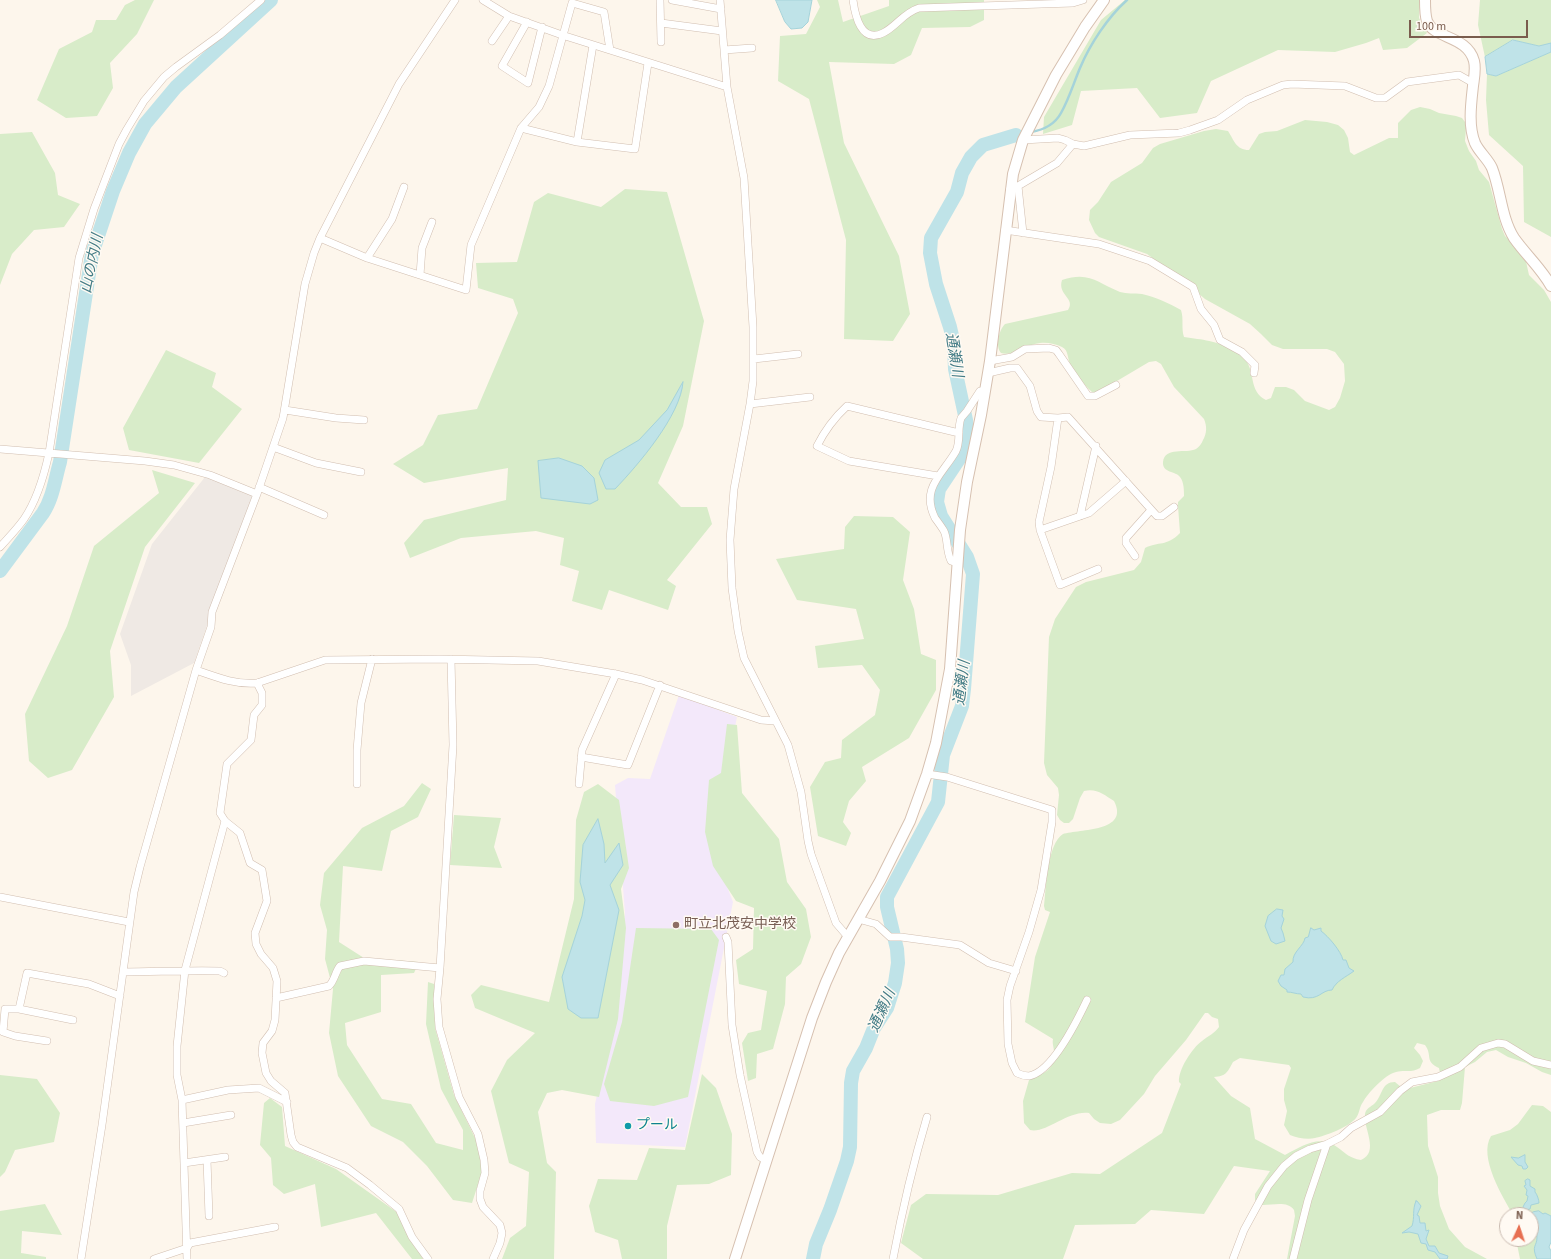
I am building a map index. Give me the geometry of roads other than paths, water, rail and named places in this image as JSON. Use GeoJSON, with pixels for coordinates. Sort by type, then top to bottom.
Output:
{"type":"FeatureCollection","features":[{"type":"Feature","properties":{"kind":"street"},"geometry":{"type":"LineString","coordinates":[[0,547],[24,519],[33,503],[43,476],[49,453],[76,275],[83,241],[124,134],[144,101],[164,77],[220,35],[261,0]]}},
{"type":"Feature","properties":{"kind":"street"},"geometry":{"type":"LineString","coordinates":[[81,1259],[102,1125],[130,922],[140,867],[196,670],[211,627],[212,612],[258,490],[284,410],[310,266],[320,238],[399,84],[454,0]]}},
{"type":"Feature","properties":{"kind":"street"},"geometry":{"type":"LineString","coordinates":[[484,0],[509,16],[562,35],[727,87]]}},
{"type":"Feature","properties":{"kind":"street"},"geometry":{"type":"LineString","coordinates":[[660,0],[661,42]]}},
{"type":"Feature","properties":{"kind":"street"},"geometry":{"type":"LineString","coordinates":[[672,0],[720,9]]}},
{"type":"Feature","properties":{"kind":"street"},"geometry":{"type":"LineString","coordinates":[[720,0],[727,87],[744,178],[754,359],[750,404],[734,489],[730,540],[730,564],[738,631],[744,658],[788,745],[801,792],[811,854],[836,923],[848,937]]}},
{"type":"Feature","properties":{"kind":"street"},"geometry":{"type":"LineString","coordinates":[[853,0],[855,14],[859,25],[864,31],[871,34],[879,34],[884,32],[911,10],[919,8],[1073,3],[1083,0]]}},
{"type":"Feature","properties":{"kind":"street"},"geometry":{"type":"LineString","coordinates":[[735,1259],[812,1018],[826,982],[848,937],[880,881],[910,821],[931,774],[950,670],[960,530],[967,482],[986,391],[1005,230],[1014,188],[1015,165],[1023,140],[1068,55],[1104,0]]}},
{"type":"Feature","properties":{"kind":"street"},"geometry":{"type":"LineString","coordinates":[[1425,0],[1426,17],[1431,28],[1464,45],[1474,62],[1472,124],[1475,144],[1491,166],[1498,183],[1506,222],[1514,238],[1546,276],[1551,286]]}},
{"type":"Feature","properties":{"kind":"street"},"geometry":{"type":"LineString","coordinates":[[320,238],[367,258],[466,290],[471,245],[521,128],[539,107],[549,86],[572,3],[604,12],[610,50]]}},
{"type":"Feature","properties":{"kind":"street"},"geometry":{"type":"LineString","coordinates":[[492,41],[509,16]]}},
{"type":"Feature","properties":{"kind":"street"},"geometry":{"type":"LineString","coordinates":[[527,22],[502,66],[528,83],[542,27]]}},
{"type":"Feature","properties":{"kind":"street"},"geometry":{"type":"LineString","coordinates":[[661,23],[722,31]]}},
{"type":"Feature","properties":{"kind":"street"},"geometry":{"type":"LineString","coordinates":[[577,142],[593,45]]}},
{"type":"Feature","properties":{"kind":"street"},"geometry":{"type":"LineString","coordinates":[[724,50],[752,48]]}},
{"type":"Feature","properties":{"kind":"street"},"geometry":{"type":"LineString","coordinates":[[521,128],[577,142],[635,149],[648,63]]}},
{"type":"Feature","properties":{"kind":"street"},"geometry":{"type":"LineString","coordinates":[[1023,140],[1058,138],[1073,144],[1084,146],[1130,135],[1167,135],[1190,130],[1218,120],[1247,100],[1283,85],[1346,86],[1376,98],[1385,98],[1407,82],[1459,74],[1473,83]]}},
{"type":"Feature","properties":{"kind":"street"},"geometry":{"type":"LineString","coordinates":[[1014,188],[1057,163],[1073,144]]}},
{"type":"Feature","properties":{"kind":"street"},"geometry":{"type":"LineString","coordinates":[[367,258],[392,219],[404,187]]}},
{"type":"Feature","properties":{"kind":"street"},"geometry":{"type":"LineString","coordinates":[[1014,188],[1023,233]]}},
{"type":"Feature","properties":{"kind":"street"},"geometry":{"type":"LineString","coordinates":[[420,275],[422,248],[432,222]]}},
{"type":"Feature","properties":{"kind":"street"},"geometry":{"type":"LineString","coordinates":[[1005,230],[1099,244],[1150,261],[1194,287],[1201,309],[1214,325],[1220,340],[1242,352],[1255,365],[1254,373]]}},
{"type":"Feature","properties":{"kind":"street"},"geometry":{"type":"LineString","coordinates":[[990,361],[1012,357],[1025,349],[1049,348],[1056,350],[1088,396],[1096,396],[1116,385]]}},
{"type":"Feature","properties":{"kind":"street"},"geometry":{"type":"LineString","coordinates":[[754,359],[798,354]]}},
{"type":"Feature","properties":{"kind":"street"},"geometry":{"type":"LineString","coordinates":[[988,373],[1017,368],[1030,386],[1037,411],[1041,417],[1068,417],[1096,446],[1151,510],[1160,517],[1174,507]]}},
{"type":"Feature","properties":{"kind":"street"},"geometry":{"type":"LineString","coordinates":[[958,559],[951,560],[948,554],[945,532],[932,510],[931,492],[938,476],[956,451],[959,443],[961,418],[980,391],[986,391]]}},
{"type":"Feature","properties":{"kind":"street"},"geometry":{"type":"LineString","coordinates":[[750,404],[810,397]]}},
{"type":"Feature","properties":{"kind":"street"},"geometry":{"type":"LineString","coordinates":[[938,476],[849,461],[817,446],[824,432],[835,417],[846,406],[959,433]]}},
{"type":"Feature","properties":{"kind":"street"},"geometry":{"type":"LineString","coordinates":[[284,410],[336,418],[364,420]]}},
{"type":"Feature","properties":{"kind":"street"},"geometry":{"type":"LineString","coordinates":[[968,410],[981,415]]}},
{"type":"Feature","properties":{"kind":"street"},"geometry":{"type":"LineString","coordinates":[[1058,418],[1051,467],[1039,522],[1040,530],[1060,585],[1098,568]]}},
{"type":"Feature","properties":{"kind":"street"},"geometry":{"type":"LineString","coordinates":[[1080,516],[1096,446]]}},
{"type":"Feature","properties":{"kind":"street"},"geometry":{"type":"LineString","coordinates":[[273,447],[316,463],[361,472]]}},
{"type":"Feature","properties":{"kind":"street"},"geometry":{"type":"LineString","coordinates":[[0,449],[174,465],[258,490],[324,515]]}},
{"type":"Feature","properties":{"kind":"street"},"geometry":{"type":"LineString","coordinates":[[1040,530],[1089,513],[1126,481]]}},
{"type":"Feature","properties":{"kind":"street"},"geometry":{"type":"LineString","coordinates":[[1135,556],[1126,543],[1126,538],[1151,510]]}},
{"type":"Feature","properties":{"kind":"street"},"geometry":{"type":"LineString","coordinates":[[196,670],[233,682],[248,684],[257,683],[326,660],[451,659],[538,661],[616,674],[660,685],[761,720],[775,721]]}},
{"type":"Feature","properties":{"kind":"street"},"geometry":{"type":"LineString","coordinates":[[451,659],[453,745],[437,999],[440,1027],[460,1097],[478,1134],[484,1160],[485,1173],[480,1191],[480,1199],[483,1207],[500,1225],[502,1233],[494,1259]]}},
{"type":"Feature","properties":{"kind":"street"},"geometry":{"type":"LineString","coordinates":[[357,784],[357,750],[361,703],[372,660]]}},
{"type":"Feature","properties":{"kind":"street"},"geometry":{"type":"LineString","coordinates":[[579,784],[582,750],[616,674]]}},
{"type":"Feature","properties":{"kind":"street"},"geometry":{"type":"LineString","coordinates":[[257,683],[262,693],[262,705],[254,715],[251,740],[228,764],[220,813],[225,821],[240,833],[250,863],[262,870],[267,901],[255,933],[256,944],[261,954],[273,968],[277,981],[275,1020],[272,1031],[263,1044],[262,1052],[266,1073],[271,1081],[285,1093],[291,1135],[293,1142],[297,1147],[347,1168],[399,1209],[412,1237],[428,1259]]}},
{"type":"Feature","properties":{"kind":"street"},"geometry":{"type":"LineString","coordinates":[[581,757],[628,765],[660,685]]}},
{"type":"Feature","properties":{"kind":"street"},"geometry":{"type":"LineString","coordinates":[[931,774],[947,777],[1052,810],[1052,822],[1041,890],[1010,986],[1007,1000],[1008,1044],[1012,1063],[1017,1073],[1028,1076],[1035,1074],[1049,1062],[1063,1045],[1076,1024],[1087,1000]]}},
{"type":"Feature","properties":{"kind":"street"},"geometry":{"type":"LineString","coordinates":[[187,1259],[182,1100],[177,1075],[176,1046],[184,970],[225,821]]}},
{"type":"Feature","properties":{"kind":"street"},"geometry":{"type":"LineString","coordinates":[[0,897],[130,922]]}},
{"type":"Feature","properties":{"kind":"street"},"geometry":{"type":"LineString","coordinates":[[858,919],[876,924],[890,937],[901,937],[960,945],[989,963],[1016,971]]}},
{"type":"Feature","properties":{"kind":"street"},"geometry":{"type":"LineString","coordinates":[[726,937],[728,942],[732,1025],[740,1075],[758,1152],[760,1157],[767,1161]]}},
{"type":"Feature","properties":{"kind":"street"},"geometry":{"type":"LineString","coordinates":[[276,998],[329,986],[333,982],[335,972],[340,966],[364,961],[440,968]]}},
{"type":"Feature","properties":{"kind":"street"},"geometry":{"type":"LineString","coordinates":[[123,972],[176,972],[184,970],[220,971],[224,973]]}},
{"type":"Feature","properties":{"kind":"street"},"geometry":{"type":"LineString","coordinates":[[19,1009],[27,973],[89,984],[120,996]]}},
{"type":"Feature","properties":{"kind":"street"},"geometry":{"type":"LineString","coordinates":[[47,1041],[15,1036],[3,1032],[5,1009],[19,1009],[73,1020]]}},
{"type":"Feature","properties":{"kind":"street"},"geometry":{"type":"LineString","coordinates":[[1233,1259],[1244,1230],[1268,1186],[1284,1166],[1296,1156],[1310,1149],[1327,1144],[1342,1137],[1351,1128],[1380,1112],[1400,1091],[1412,1082],[1438,1077],[1460,1067],[1481,1048],[1498,1043],[1504,1044],[1533,1061],[1551,1065]]}},
{"type":"Feature","properties":{"kind":"street"},"geometry":{"type":"LineString","coordinates":[[182,1100],[228,1090],[259,1088],[287,1102]]}},
{"type":"Feature","properties":{"kind":"street"},"geometry":{"type":"LineString","coordinates":[[183,1123],[231,1115]]}},
{"type":"Feature","properties":{"kind":"street"},"geometry":{"type":"LineString","coordinates":[[894,1259],[900,1222],[914,1161],[927,1117]]}},
{"type":"Feature","properties":{"kind":"street"},"geometry":{"type":"LineString","coordinates":[[1293,1259],[1308,1200],[1327,1144]]}},
{"type":"Feature","properties":{"kind":"street"},"geometry":{"type":"LineString","coordinates":[[184,1163],[226,1157]]}},
{"type":"Feature","properties":{"kind":"street"},"geometry":{"type":"LineString","coordinates":[[207,1160],[209,1216]]}},
{"type":"Feature","properties":{"kind":"street"},"geometry":{"type":"LineString","coordinates":[[154,1259],[187,1248],[190,1243],[275,1227]]}},
{"type":"Feature","properties":{"kind":"water"},"geometry":{"type":"Polygon","coordinates":[[[776,0],[812,0],[808,22],[802,28],[791,29],[785,22],[776,0]]]}},
{"type":"Feature","properties":{"kind":"water"},"geometry":{"type":"Polygon","coordinates":[[[1513,40],[1539,46],[1551,43],[1551,52],[1496,76],[1487,74],[1485,57],[1513,40]]]}},
{"type":"Feature","properties":{"kind":"water"},"geometry":{"type":"Polygon","coordinates":[[[683,382],[675,409],[657,439],[615,489],[606,489],[599,473],[605,460],[639,440],[667,410],[683,382]]]}},
{"type":"Feature","properties":{"kind":"water"},"geometry":{"type":"Polygon","coordinates":[[[559,458],[582,466],[594,478],[598,500],[590,504],[541,498],[538,461],[559,458]]]}},
{"type":"Feature","properties":{"kind":"water"},"geometry":{"type":"Polygon","coordinates":[[[598,819],[604,844],[605,863],[619,843],[623,865],[610,885],[619,910],[598,1018],[581,1018],[568,1009],[562,977],[582,916],[585,900],[580,882],[583,845],[598,819]]]}},
{"type":"Feature","properties":{"kind":"water"},"geometry":{"type":"Polygon","coordinates":[[[1277,909],[1283,910],[1282,916],[1284,919],[1281,928],[1285,941],[1276,944],[1271,941],[1265,926],[1268,916],[1277,909]]]}},
{"type":"Feature","properties":{"kind":"water"},"geometry":{"type":"Polygon","coordinates":[[[1311,928],[1314,930],[1321,928],[1321,931],[1337,948],[1343,960],[1346,960],[1349,968],[1354,971],[1339,982],[1332,990],[1328,990],[1313,998],[1308,998],[1303,997],[1301,994],[1287,992],[1287,990],[1281,986],[1278,981],[1281,975],[1284,975],[1285,969],[1293,962],[1294,955],[1303,944],[1305,938],[1308,937],[1311,928]]]}},
{"type":"Feature","properties":{"kind":"water"},"geometry":{"type":"Polygon","coordinates":[[[1525,1155],[1525,1162],[1528,1167],[1526,1169],[1523,1169],[1522,1166],[1518,1165],[1511,1157],[1518,1158],[1525,1155]]]}},
{"type":"Feature","properties":{"kind":"water"},"geometry":{"type":"Polygon","coordinates":[[[1528,1179],[1530,1180],[1530,1186],[1535,1189],[1538,1197],[1539,1203],[1531,1205],[1530,1207],[1523,1207],[1528,1196],[1526,1195],[1527,1190],[1524,1186],[1526,1185],[1525,1181],[1528,1179]]]}},
{"type":"Feature","properties":{"kind":"water"},"geometry":{"type":"Polygon","coordinates":[[[1416,1201],[1421,1206],[1417,1215],[1419,1216],[1420,1223],[1425,1223],[1426,1231],[1429,1230],[1426,1239],[1429,1246],[1435,1246],[1439,1253],[1448,1256],[1447,1259],[1440,1259],[1435,1252],[1428,1250],[1426,1244],[1421,1243],[1418,1234],[1409,1232],[1402,1233],[1412,1226],[1416,1201]]]}},
{"type":"Feature","properties":{"kind":"water"},"geometry":{"type":"Polygon","coordinates":[[[1539,1211],[1543,1214],[1545,1213],[1551,1216],[1551,1242],[1549,1247],[1551,1251],[1551,1259],[1537,1259],[1535,1247],[1539,1247],[1539,1211]]]}},
{"type":"Feature","properties":{"kind":"waterway","name":"山の内川"},"geometry":{"type":"LineString","coordinates":[[0,571],[43,513],[51,495],[60,462],[92,254],[113,191],[129,153],[145,124],[176,87],[271,0]]}},
{"type":"Feature","properties":{"kind":"waterway"},"geometry":{"type":"LineString","coordinates":[[1031,132],[1048,126],[1061,113],[1084,59],[1094,40],[1113,14],[1127,0]]}},
{"type":"Feature","properties":{"kind":"waterway","name":"通瀬川"},"geometry":{"type":"LineString","coordinates":[[1016,135],[1022,134]]}},
{"type":"Feature","properties":{"kind":"waterway","name":"通瀬川"},"geometry":{"type":"LineString","coordinates":[[813,1259],[816,1244],[830,1210],[847,1161],[850,1147],[851,1083],[853,1071],[866,1048],[874,1028],[887,1008],[895,983],[898,963],[897,949],[887,907],[887,897],[938,802],[943,755],[962,706],[964,689],[973,574],[967,557],[941,516],[937,502],[939,489],[965,450],[967,430],[955,369],[954,344],[936,284],[930,253],[931,238],[957,192],[962,173],[971,157],[983,145],[1016,135]]}},
{"type":"Feature","properties":{"kind":"place","name":"町立北茂安中学校"},"geometry":{"type":"Point","coordinates":[676,925]}},
{"type":"Feature","properties":{"kind":"place","name":"プール"},"geometry":{"type":"Point","coordinates":[628,1126]}}]}
